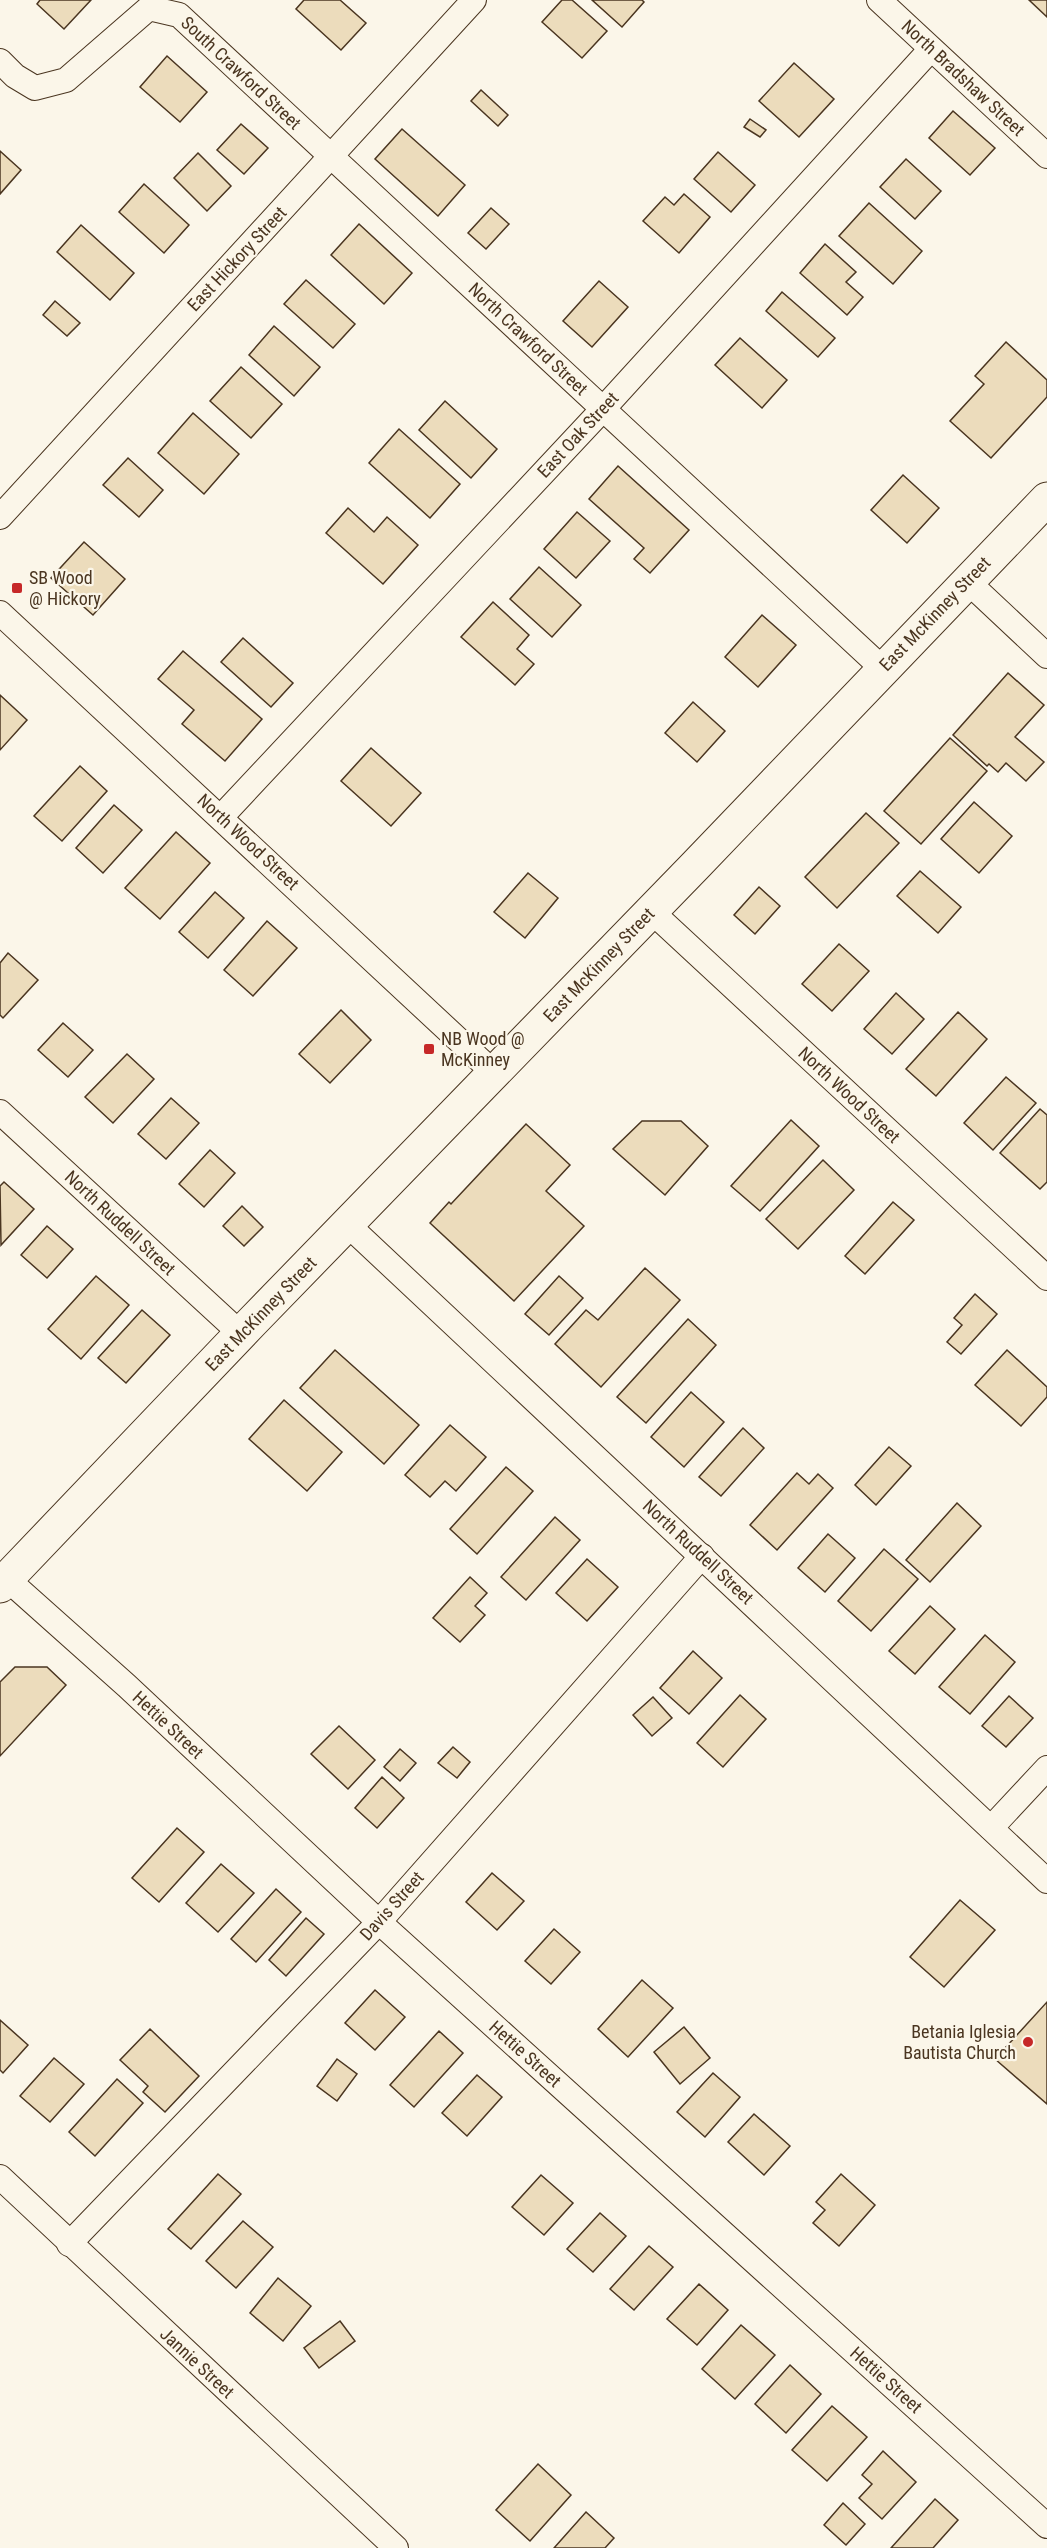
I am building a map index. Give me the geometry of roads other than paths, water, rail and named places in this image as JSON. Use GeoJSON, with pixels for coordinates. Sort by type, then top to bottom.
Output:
{"type":"FeatureCollection","features":[{"type":"Feature","properties":{"kind":"main road","name":"East McKinney Street"},"geometry":{"type":"LineString","coordinates":[[4,1582],[1047,499]]}},
{"type":"Feature","properties":{"kind":"street","name":"East Hickory Street"},"geometry":{"type":"LineString","coordinates":[[0,517],[474,0]]}},
{"type":"Feature","properties":{"kind":"street","name":"North Bradshaw Street"},"geometry":{"type":"LineString","coordinates":[[879,0],[1047,156]]}},
{"type":"Feature","properties":{"kind":"street","name":"South Crawford Street"},"geometry":{"type":"LineString","coordinates":[[0,61],[15,76],[35,88],[66,81],[150,8],[179,15],[331,157]]}},
{"type":"Feature","properties":{"kind":"street","name":"East Oak Street"},"geometry":{"type":"LineString","coordinates":[[221,817],[603,409],[931,49]]}},
{"type":"Feature","properties":{"kind":"street","name":"North Crawford Street"},"geometry":{"type":"LineString","coordinates":[[331,157],[883,669]]}},
{"type":"Feature","properties":{"kind":"street"},"geometry":{"type":"LineString","coordinates":[[967,581],[1047,656]]}},
{"type":"Feature","properties":{"kind":"street","name":"North Wood Street"},"geometry":{"type":"LineString","coordinates":[[0,613],[494,1073]]}},
{"type":"Feature","properties":{"kind":"street","name":"North Wood Street"},"geometry":{"type":"LineString","coordinates":[[651,911],[1047,1278]]}},
{"type":"Feature","properties":{"kind":"street","name":"North Ruddell Street"},"geometry":{"type":"LineString","coordinates":[[0,1112],[241,1334]]}},
{"type":"Feature","properties":{"kind":"street","name":"North Ruddell Street"},"geometry":{"type":"LineString","coordinates":[[348,1225],[1047,1881]]}},
{"type":"Feature","properties":{"kind":"street","name":"Davis Street"},"geometry":{"type":"LineString","coordinates":[[69,2244],[379,1922],[702,1556]]}},
{"type":"Feature","properties":{"kind":"street","name":"Hettie Street"},"geometry":{"type":"LineString","coordinates":[[4,1582],[127,1686],[379,1922],[1047,2526]]}},
{"type":"Feature","properties":{"kind":"street"},"geometry":{"type":"LineString","coordinates":[[991,1828],[1047,1768]]}},
{"type":"Feature","properties":{"kind":"street","name":"Jannie Street"},"geometry":{"type":"LineString","coordinates":[[0,2177],[396,2548]]}},
{"type":"Feature","properties":{"kind":"place","name":"SB Wood @ Hickory"},"geometry":{"type":"Point","coordinates":[17,588]}},
{"type":"Feature","properties":{"kind":"place","name":"NB Wood @ McKinney"},"geometry":{"type":"Point","coordinates":[429,1049]}},
{"type":"Feature","properties":{"kind":"place","name":"Betania Iglesia Bautista Church"},"geometry":{"type":"Point","coordinates":[1028,2042]}}]}
